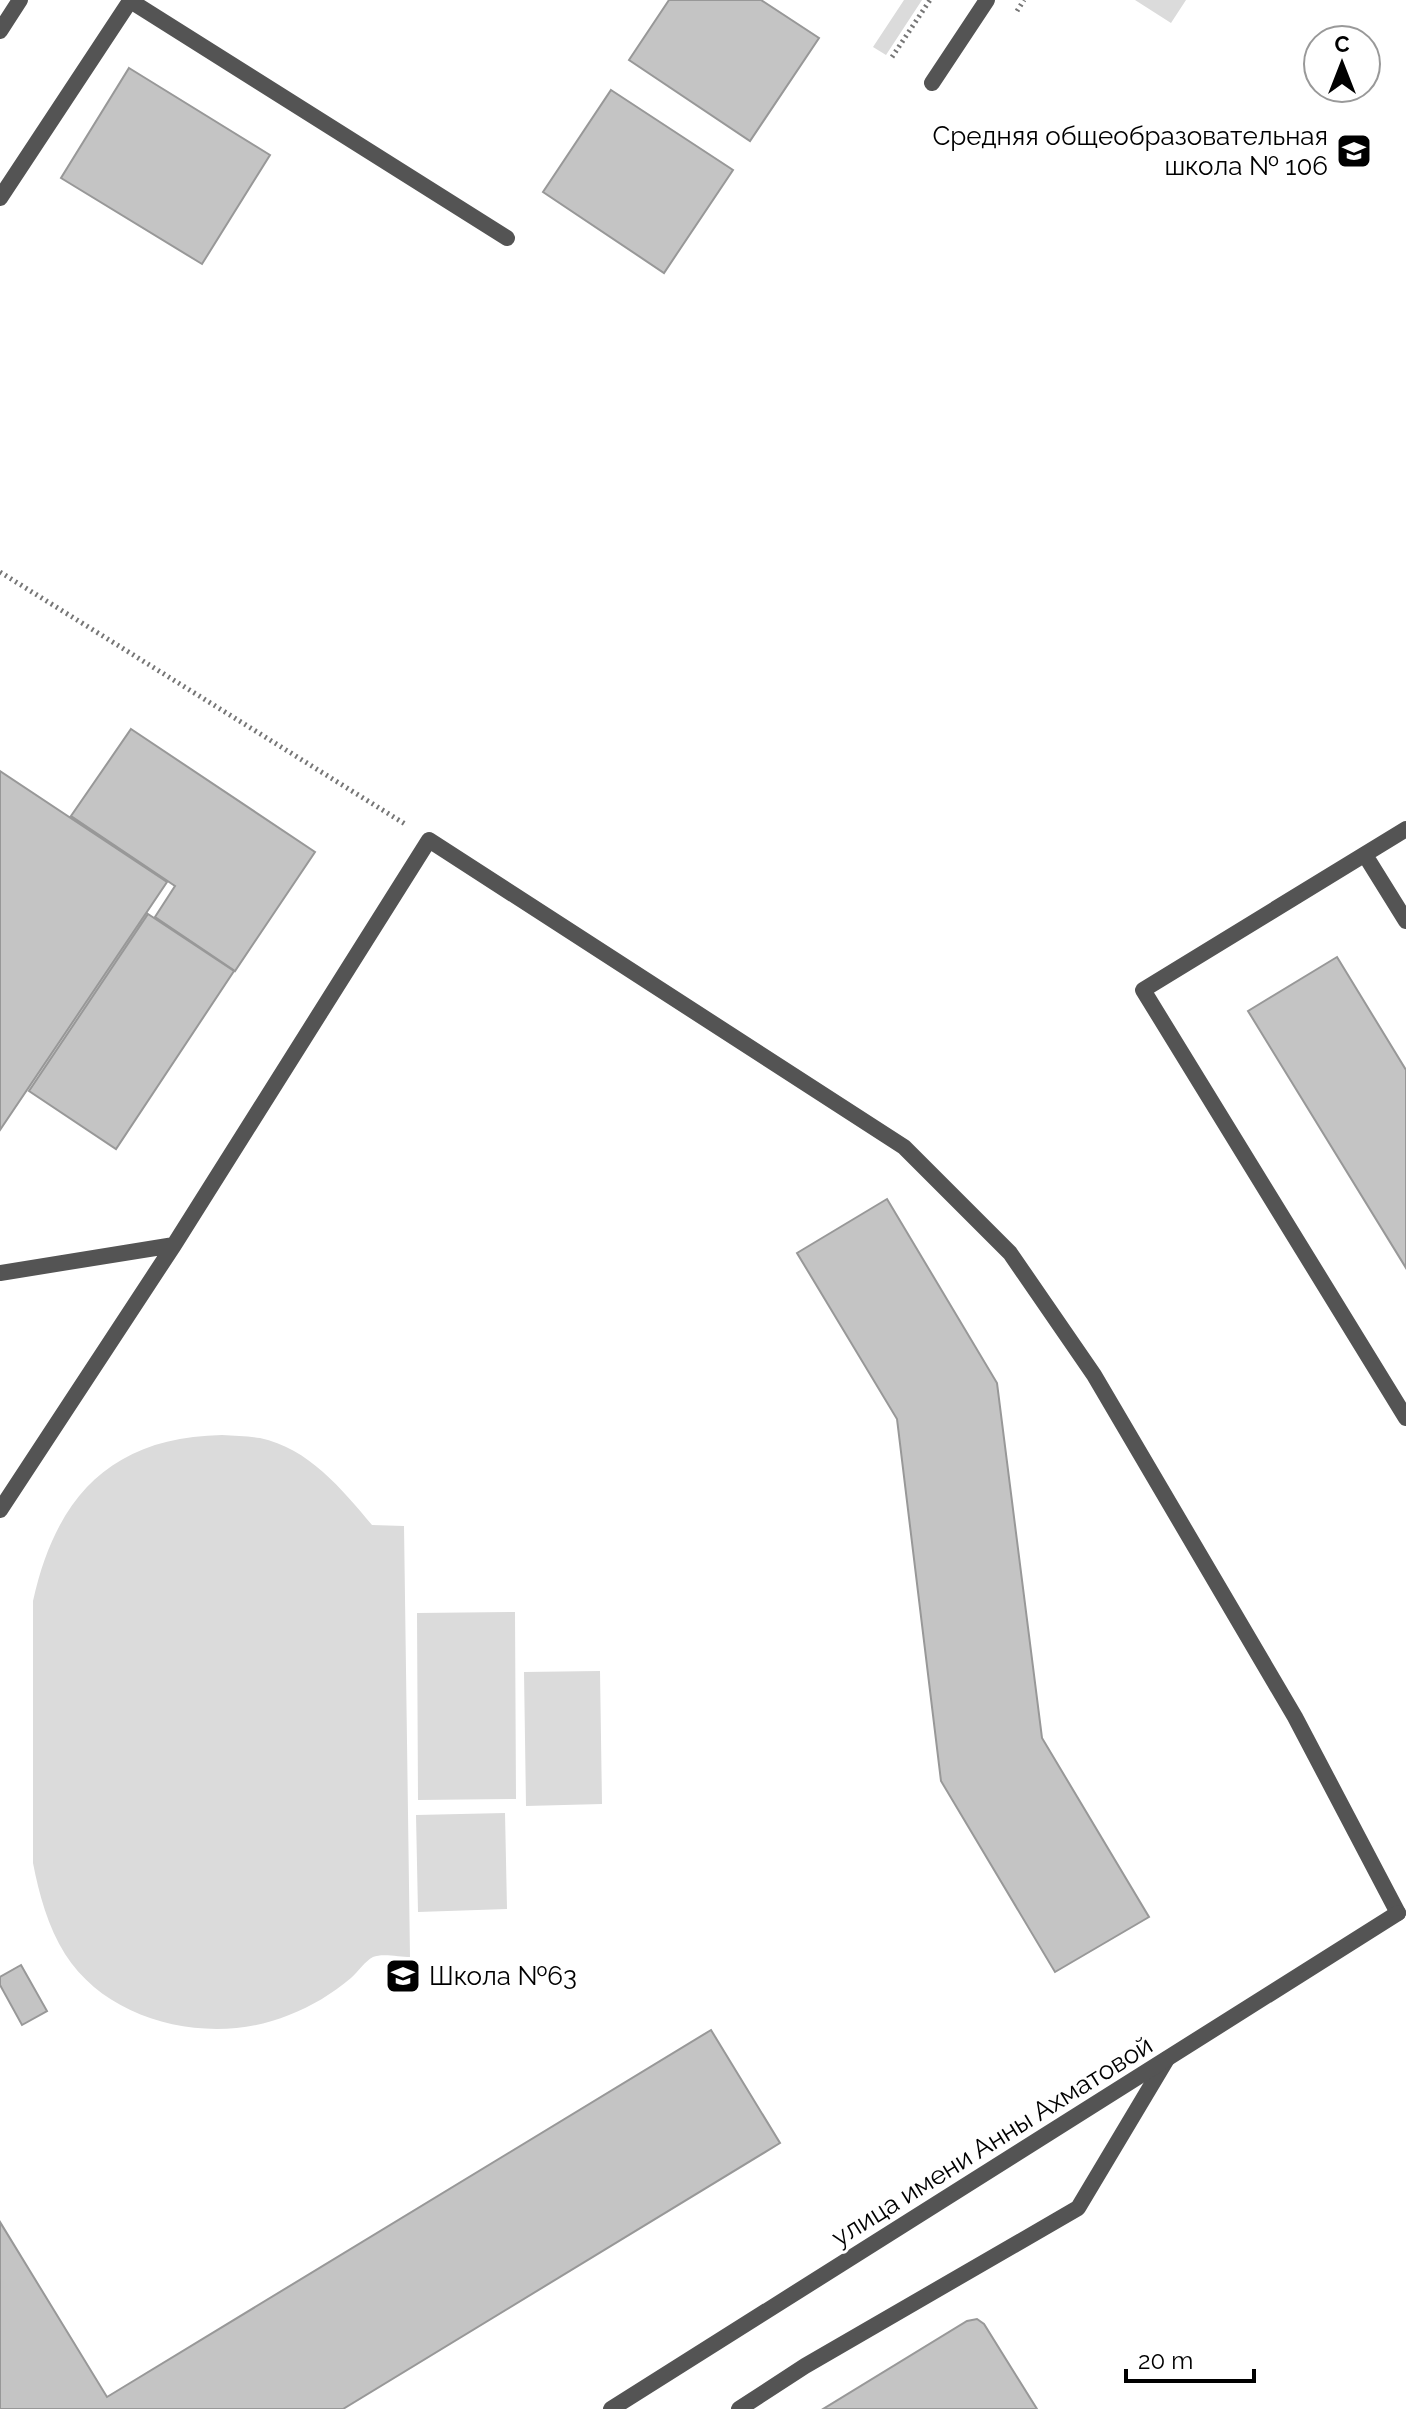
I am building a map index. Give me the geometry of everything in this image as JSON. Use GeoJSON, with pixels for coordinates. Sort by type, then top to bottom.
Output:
{"type":"FeatureCollection","features":[{"type":"Feature","properties":{"kind":"street"},"geometry":{"type":"LineString","coordinates":[[0,31],[20,0]]}},
{"type":"Feature","properties":{"kind":"street"},"geometry":{"type":"LineString","coordinates":[[0,198],[129,0],[507,238]]}},
{"type":"Feature","properties":{"kind":"street"},"geometry":{"type":"LineString","coordinates":[[932,83],[987,0]]}},
{"type":"Feature","properties":{"kind":"street"},"geometry":{"type":"LineString","coordinates":[[1406,829],[1143,990],[1406,1418]]}},
{"type":"Feature","properties":{"kind":"street"},"geometry":{"type":"LineString","coordinates":[[0,1510],[174,1245],[429,840]]}},
{"type":"Feature","properties":{"kind":"street","name":"улица имени Анны Ахматовой"},"geometry":{"type":"LineString","coordinates":[[429,840],[904,1147],[1010,1253],[1094,1375],[1295,1717],[1398,1913],[611,2409]]}},
{"type":"Feature","properties":{"kind":"street"},"geometry":{"type":"LineString","coordinates":[[1365,855],[1406,921]]}},
{"type":"Feature","properties":{"kind":"street"},"geometry":{"type":"LineString","coordinates":[[0,1273],[174,1245]]}},
{"type":"Feature","properties":{"kind":"street"},"geometry":{"type":"LineString","coordinates":[[739,2409],[805,2366],[1078,2208],[1167,2059]]}},
{"type":"Feature","properties":{"kind":"path"},"geometry":{"type":"LineString","coordinates":[[892,57],[930,0]]}},
{"type":"Feature","properties":{"kind":"path"},"geometry":{"type":"LineString","coordinates":[[0,572],[429,840]]}},
{"type":"Feature","properties":{"kind":"shaded area"},"geometry":{"type":"Polygon","coordinates":[[[904,0],[922,0],[886,55],[873,47],[904,0]]]}},
{"type":"Feature","properties":{"kind":"shaded area"},"geometry":{"type":"Polygon","coordinates":[[[1135,0],[1186,0],[1171,23],[1135,0]]]}},
{"type":"Feature","properties":{"kind":"shaded area"},"geometry":{"type":"Polygon","coordinates":[[[222,1435],[260,1438],[294,1451],[336,1484],[372,1525],[404,1526],[410,1957],[373,1957],[344,1984],[306,2008],[260,2024],[229,2029],[166,2023],[136,2013],[109,1998],[85,1978],[65,1954],[49,1922],[33,1863],[33,1601],[43,1564],[57,1531],[74,1503],[95,1479],[120,1461],[149,1447],[183,1438],[222,1435]]]}},
{"type":"Feature","properties":{"kind":"shaded area"},"geometry":{"type":"Polygon","coordinates":[[[515,1612],[516,1799],[418,1800],[417,1613],[515,1612]]]}},
{"type":"Feature","properties":{"kind":"shaded area"},"geometry":{"type":"Polygon","coordinates":[[[600,1671],[602,1804],[526,1806],[524,1672],[600,1671]]]}},
{"type":"Feature","properties":{"kind":"shaded area"},"geometry":{"type":"Polygon","coordinates":[[[505,1813],[507,1909],[418,1912],[416,1815],[505,1813]]]}},
{"type":"Feature","properties":{"kind":"building"},"geometry":{"type":"Polygon","coordinates":[[[669,0],[761,0],[819,38],[750,141],[629,60],[669,0]]]}},
{"type":"Feature","properties":{"kind":"building"},"geometry":{"type":"Polygon","coordinates":[[[129,68],[270,155],[202,264],[61,178],[129,68]]]}},
{"type":"Feature","properties":{"kind":"building"},"geometry":{"type":"Polygon","coordinates":[[[611,90],[733,170],[664,273],[543,192],[611,90]]]}},
{"type":"Feature","properties":{"kind":"building"},"geometry":{"type":"Polygon","coordinates":[[[131,729],[315,852],[235,971],[155,917],[175,886],[71,816],[131,729]]]}},
{"type":"Feature","properties":{"kind":"building"},"geometry":{"type":"Polygon","coordinates":[[[0,771],[167,882],[0,1130],[0,771]]]}},
{"type":"Feature","properties":{"kind":"building"},"geometry":{"type":"Polygon","coordinates":[[[148,914],[234,971],[116,1149],[29,1091],[148,914]]]}},
{"type":"Feature","properties":{"kind":"building"},"geometry":{"type":"Polygon","coordinates":[[[1337,957],[1406,1070],[1406,1268],[1248,1011],[1337,957]]]}},
{"type":"Feature","properties":{"kind":"building"},"geometry":{"type":"Polygon","coordinates":[[[887,1199],[997,1383],[1042,1738],[1149,1917],[1055,1972],[941,1781],[897,1419],[797,1253],[887,1199]]]}},
{"type":"Feature","properties":{"kind":"building"},"geometry":{"type":"Polygon","coordinates":[[[21,1965],[47,2011],[22,2025],[0,1985],[0,1977],[21,1965]]]}},
{"type":"Feature","properties":{"kind":"building"},"geometry":{"type":"Polygon","coordinates":[[[711,2030],[780,2143],[343,2409],[0,2409],[0,2222],[107,2397],[711,2030]]]}},
{"type":"Feature","properties":{"kind":"building"},"geometry":{"type":"Polygon","coordinates":[[[977,2319],[984,2324],[1037,2409],[823,2409],[967,2321],[977,2319]]]}},
{"type":"Feature","properties":{"kind":"place","name":"Средняя общеобразовательная школа № 106"},"geometry":{"type":"Point","coordinates":[1354,151]}},
{"type":"Feature","properties":{"kind":"place","name":"Школа №63"},"geometry":{"type":"Point","coordinates":[403,1976]}}]}
